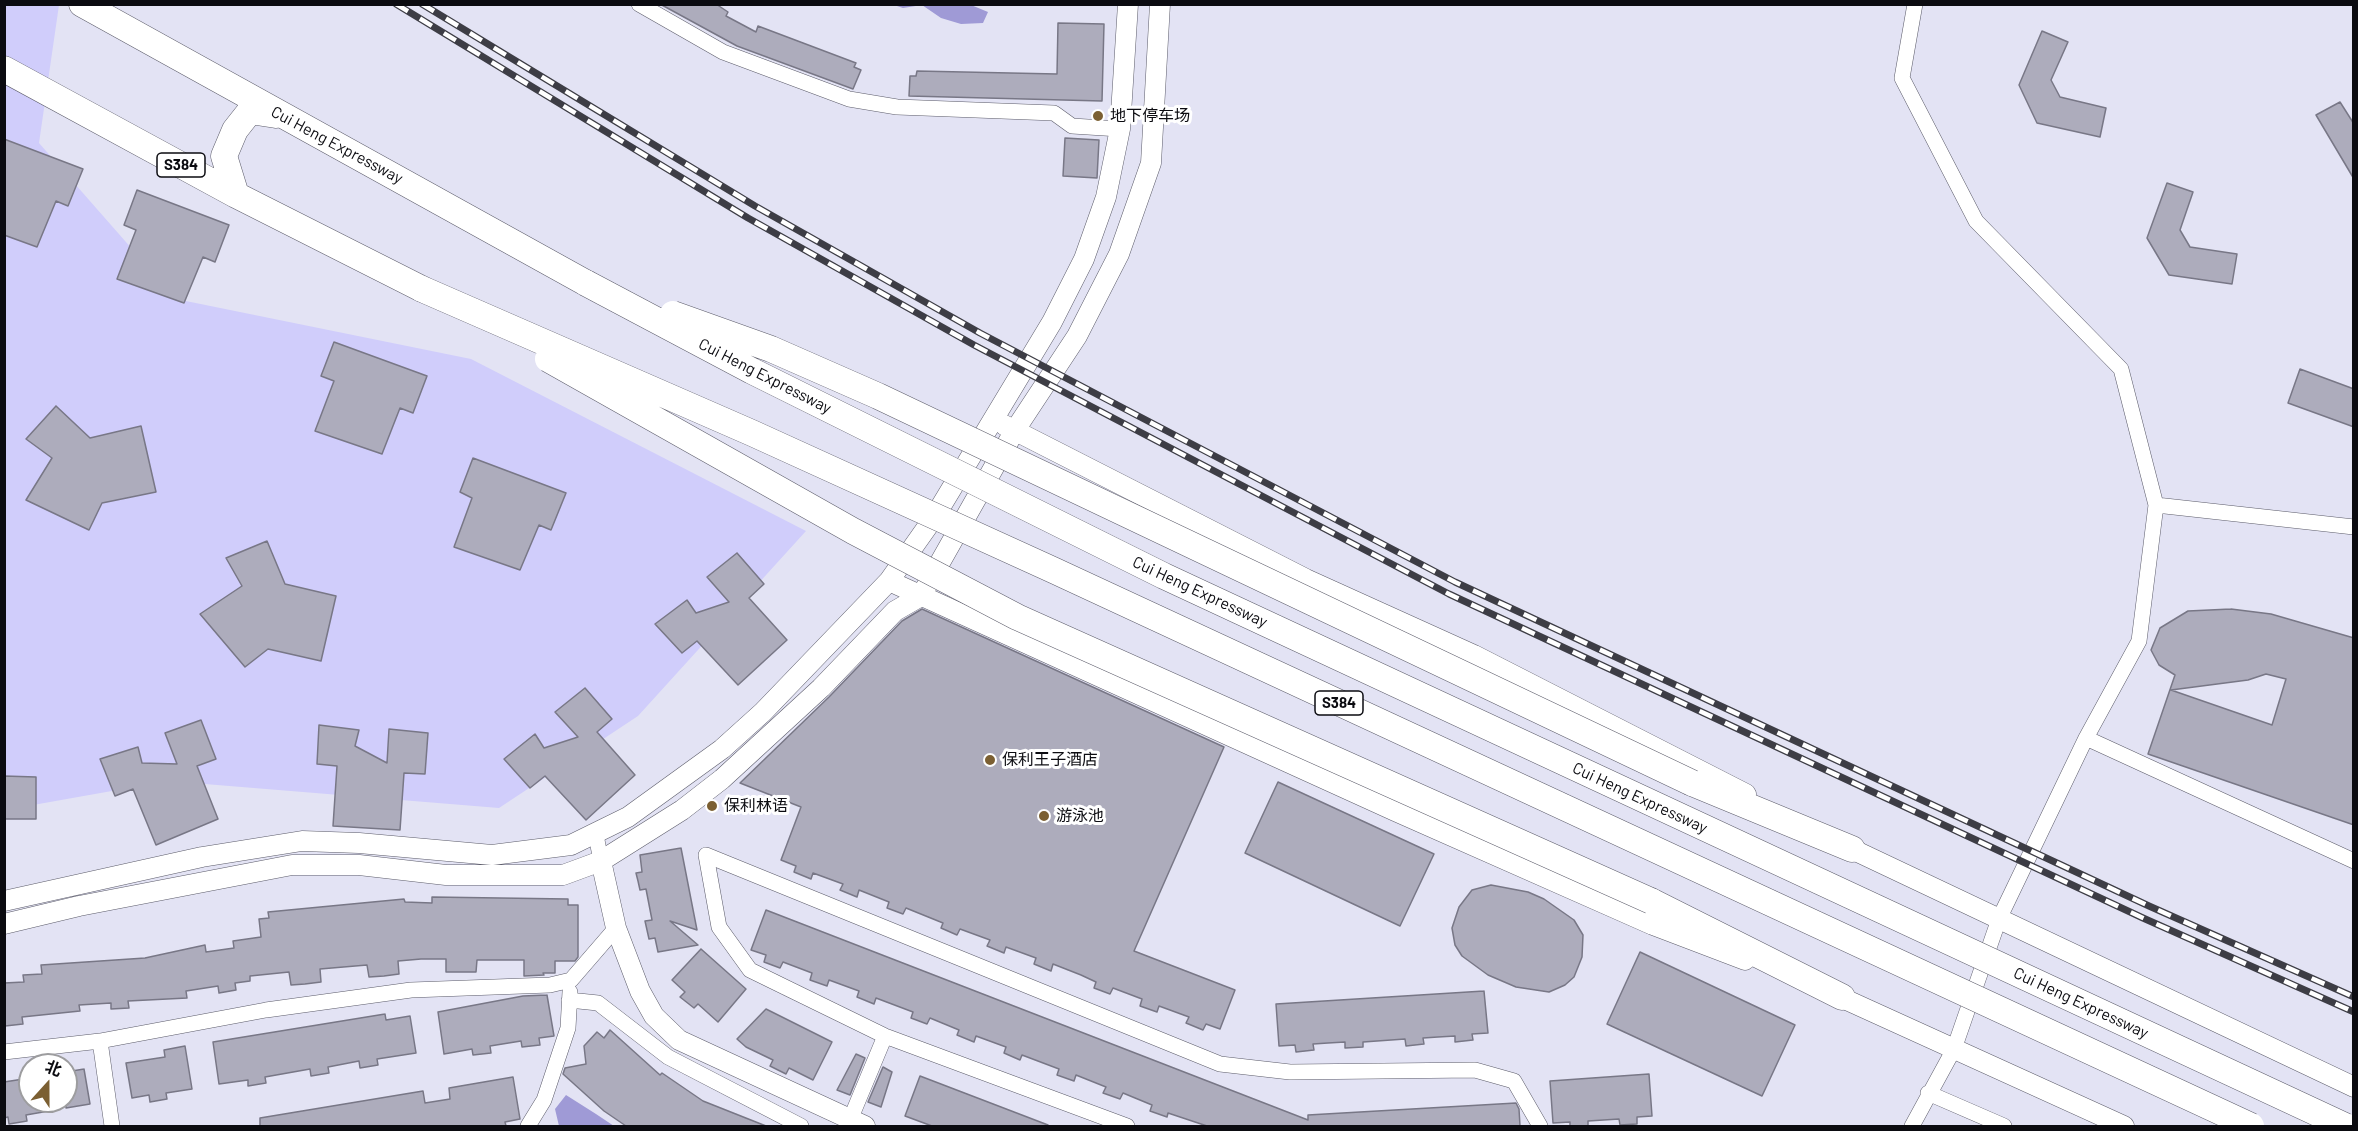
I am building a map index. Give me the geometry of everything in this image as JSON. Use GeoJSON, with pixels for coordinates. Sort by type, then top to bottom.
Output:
{"type":"FeatureCollection","features":[{"type":"Feature","properties":{"kind":"highway","name":"Cui Heng Expressway"},"geometry":{"type":"LineString","coordinates":[[82,4],[586,283],[752,371],[1164,576],[2345,1126]]}},
{"type":"Feature","properties":{"kind":"highway","name":"S384"},"geometry":{"type":"LineString","coordinates":[[4,69],[236,195],[422,289],[763,437],[1021,555],[2251,1126]]}},
{"type":"Feature","properties":{"kind":"highway"},"geometry":{"type":"LineString","coordinates":[[236,195],[224,156],[235,130],[250,111],[283,116]]}},
{"type":"Feature","properties":{"kind":"highway"},"geometry":{"type":"LineString","coordinates":[[586,283],[771,349],[878,396],[1692,783],[1852,849]]}},
{"type":"Feature","properties":{"kind":"highway"},"geometry":{"type":"LineString","coordinates":[[422,289],[853,531],[1017,617],[1651,901],[1842,997]]}},
{"type":"Feature","properties":{"kind":"street"},"geometry":{"type":"LineString","coordinates":[[639,4],[723,52],[849,99],[897,107],[1054,113],[1072,126],[1120,129]]}},
{"type":"Feature","properties":{"kind":"street"},"geometry":{"type":"LineString","coordinates":[[4,901],[202,857],[302,841],[359,843],[492,855],[571,845],[596,835],[664,793],[722,748],[763,712],[889,581],[935,516],[1052,322],[1084,259],[1106,197],[1120,129],[1128,4]]}},
{"type":"Feature","properties":{"kind":"street"},"geometry":{"type":"LineString","coordinates":[[4,924],[89,904],[292,865],[359,865],[446,875],[563,875],[601,861],[682,810],[722,779],[821,688],[895,610],[921,596],[1015,430],[1077,336],[1119,254],[1138,206],[1151,163],[1160,4]]}},
{"type":"Feature","properties":{"kind":"street"},"geometry":{"type":"LineString","coordinates":[[1912,1126],[1954,1049],[1998,919],[2086,738],[2139,641],[2156,505],[2121,369],[1976,221],[1902,78],[1915,4]]}},
{"type":"Feature","properties":{"kind":"street"},"geometry":{"type":"LineString","coordinates":[[993,419],[1306,579],[1474,655],[1852,849],[2354,1087]]}},
{"type":"Feature","properties":{"kind":"street"},"geometry":{"type":"LineString","coordinates":[[2156,505],[2354,527]]}},
{"type":"Feature","properties":{"kind":"street"},"geometry":{"type":"LineString","coordinates":[[889,581],[1384,807],[1653,925],[1842,997],[2124,1126]]}},
{"type":"Feature","properties":{"kind":"street"},"geometry":{"type":"LineString","coordinates":[[2086,738],[2354,861]]}},
{"type":"Feature","properties":{"kind":"street"},"geometry":{"type":"LineString","coordinates":[[596,835],[616,928],[640,991],[654,1017],[679,1040],[857,1123],[885,1036]]}},
{"type":"Feature","properties":{"kind":"street"},"geometry":{"type":"LineString","coordinates":[[1127,1126],[885,1036],[750,970],[719,927],[706,855],[1220,1064],[1290,1072],[1475,1070],[1514,1081],[1540,1126]]}},
{"type":"Feature","properties":{"kind":"street"},"geometry":{"type":"LineString","coordinates":[[528,1126],[544,1100],[568,1028],[571,980],[616,928]]}},
{"type":"Feature","properties":{"kind":"street"},"geometry":{"type":"LineString","coordinates":[[4,1052],[99,1041],[266,1010],[411,990],[550,985],[571,980]]}},
{"type":"Feature","properties":{"kind":"street"},"geometry":{"type":"LineString","coordinates":[[569,1000],[598,1003],[668,1058],[801,1126]]}},
{"type":"Feature","properties":{"kind":"street"},"geometry":{"type":"LineString","coordinates":[[99,1041],[112,1126]]}},
{"type":"Feature","properties":{"kind":"street"},"geometry":{"type":"LineString","coordinates":[[1928,1093],[2004,1126]]}},
{"type":"Feature","properties":{"kind":"shaded area"},"geometry":{"type":"Polygon","coordinates":[[[5,5],[59,5],[39,143],[176,299],[471,359],[806,531],[638,716],[499,808],[168,781],[5,810],[5,5]]]}},
{"type":"Feature","properties":{"kind":"shaded area"},"geometry":{"type":"Polygon","coordinates":[[[894,5],[922,5],[903,8],[894,5]]]}},
{"type":"Feature","properties":{"kind":"shaded area"},"geometry":{"type":"Polygon","coordinates":[[[922,5],[971,5],[988,12],[983,23],[961,24],[941,18],[922,5]]]}},
{"type":"Feature","properties":{"kind":"shaded area"},"geometry":{"type":"Polygon","coordinates":[[[566,1095],[614,1126],[559,1126],[555,1109],[566,1095]]]}},
{"type":"Feature","properties":{"kind":"building"},"geometry":{"type":"Polygon","coordinates":[[[660,4],[716,4],[728,12],[726,16],[756,32],[758,26],[856,63],[854,67],[861,70],[853,89],[737,46],[660,4]]]}},
{"type":"Feature","properties":{"kind":"building"},"geometry":{"type":"Polygon","coordinates":[[[1058,23],[1104,24],[1102,101],[909,96],[910,76],[916,76],[917,71],[1057,74],[1058,23]]]}},
{"type":"Feature","properties":{"kind":"building"},"geometry":{"type":"Polygon","coordinates":[[[2042,31],[2068,42],[2051,80],[2060,97],[2106,108],[2100,137],[2037,123],[2019,85],[2042,31]]]}},
{"type":"Feature","properties":{"kind":"building"},"geometry":{"type":"Polygon","coordinates":[[[2340,102],[2354,124],[2354,179],[2316,115],[2340,102]]]}},
{"type":"Feature","properties":{"kind":"building"},"geometry":{"type":"Polygon","coordinates":[[[1065,138],[1099,140],[1097,178],[1063,176],[1065,138]]]}},
{"type":"Feature","properties":{"kind":"building"},"geometry":{"type":"Polygon","coordinates":[[[4,139],[83,169],[68,206],[56,201],[37,247],[4,235],[4,139]]]}},
{"type":"Feature","properties":{"kind":"building"},"geometry":{"type":"Polygon","coordinates":[[[2167,183],[2193,192],[2180,230],[2190,247],[2237,254],[2232,284],[2169,275],[2147,238],[2167,183]]]}},
{"type":"Feature","properties":{"kind":"building"},"geometry":{"type":"Polygon","coordinates":[[[137,190],[229,225],[215,262],[203,257],[184,303],[117,279],[136,230],[124,225],[137,190]]]}},
{"type":"Feature","properties":{"kind":"building"},"geometry":{"type":"Polygon","coordinates":[[[334,342],[427,376],[413,413],[400,408],[382,454],[315,431],[334,381],[321,376],[334,342]]]}},
{"type":"Feature","properties":{"kind":"building"},"geometry":{"type":"Polygon","coordinates":[[[2300,369],[2354,389],[2354,427],[2288,403],[2300,369]]]}},
{"type":"Feature","properties":{"kind":"building"},"geometry":{"type":"Polygon","coordinates":[[[56,406],[90,438],[141,426],[156,492],[102,503],[89,530],[26,500],[52,458],[26,439],[56,406]]]}},
{"type":"Feature","properties":{"kind":"building"},"geometry":{"type":"Polygon","coordinates":[[[473,458],[566,493],[551,530],[539,525],[520,570],[454,547],[472,498],[460,492],[473,458]]]}},
{"type":"Feature","properties":{"kind":"building"},"geometry":{"type":"Polygon","coordinates":[[[267,541],[285,584],[336,596],[321,661],[268,649],[245,667],[200,614],[242,586],[226,558],[267,541]]]}},
{"type":"Feature","properties":{"kind":"building"},"geometry":{"type":"Polygon","coordinates":[[[737,553],[764,584],[749,598],[787,640],[738,685],[697,641],[682,653],[655,624],[687,600],[696,613],[729,602],[707,577],[737,553]]]}},
{"type":"Feature","properties":{"kind":"building","name":"保利王子酒店"},"geometry":{"type":"Polygon","coordinates":[[[922,609],[1224,747],[1134,951],[1235,990],[1220,1029],[1206,1024],[1203,1030],[1186,1023],[1189,1017],[1159,1006],[1157,1012],[1140,1006],[1142,999],[1113,988],[1110,994],[1094,988],[1096,982],[1081,975],[1053,964],[1051,971],[1034,964],[1036,958],[1006,947],[1004,953],[987,946],[990,940],[960,929],[957,935],[941,928],[943,923],[906,908],[903,914],[887,908],[889,902],[859,890],[857,897],[840,890],[843,884],[813,873],[811,879],[794,872],[796,866],[781,860],[801,807],[740,783],[829,697],[902,621],[922,609]]]}},
{"type":"Feature","properties":{"kind":"building"},"geometry":{"type":"Polygon","coordinates":[[[2231,609],[2271,614],[2354,638],[2354,825],[2148,754],[2175,675],[2159,665],[2151,650],[2160,628],[2188,611],[2231,609]],[[2266,674],[2248,680],[2171,690],[2272,725],[2286,679],[2266,674]]]}},
{"type":"Feature","properties":{"kind":"building"},"geometry":{"type":"Polygon","coordinates":[[[585,688],[612,719],[597,732],[635,775],[586,820],[545,776],[530,788],[504,759],[535,734],[544,748],[578,737],[555,712],[585,688]]]}},
{"type":"Feature","properties":{"kind":"building"},"geometry":{"type":"Polygon","coordinates":[[[201,720],[216,759],[197,766],[218,819],[156,845],[133,789],[115,796],[100,759],[138,747],[142,763],[177,764],[165,733],[201,720]]]}},
{"type":"Feature","properties":{"kind":"building"},"geometry":{"type":"Polygon","coordinates":[[[319,725],[359,730],[355,746],[387,763],[389,729],[428,733],[425,774],[404,773],[400,830],[333,826],[337,766],[317,764],[319,725]]]}},
{"type":"Feature","properties":{"kind":"building"},"geometry":{"type":"Polygon","coordinates":[[[4,776],[36,777],[36,819],[4,819],[4,776]]]}},
{"type":"Feature","properties":{"kind":"building"},"geometry":{"type":"Polygon","coordinates":[[[1278,782],[1434,854],[1400,926],[1245,853],[1278,782]]]}},
{"type":"Feature","properties":{"kind":"building"},"geometry":{"type":"Polygon","coordinates":[[[681,848],[697,930],[670,921],[698,945],[658,952],[655,938],[649,939],[645,921],[652,920],[646,889],[640,890],[636,873],[642,872],[640,855],[681,848]]]}},
{"type":"Feature","properties":{"kind":"building"},"geometry":{"type":"Polygon","coordinates":[[[1491,885],[1528,892],[1544,899],[1574,920],[1583,935],[1582,957],[1574,977],[1565,985],[1549,992],[1516,987],[1488,975],[1462,956],[1455,945],[1452,928],[1459,907],[1472,890],[1491,885]]]}},
{"type":"Feature","properties":{"kind":"building"},"geometry":{"type":"Polygon","coordinates":[[[432,897],[568,899],[568,905],[578,905],[578,957],[575,961],[555,961],[555,973],[543,973],[544,975],[524,976],[524,960],[477,960],[476,972],[446,972],[446,959],[421,959],[398,961],[399,974],[384,976],[369,977],[367,965],[320,969],[321,982],[305,984],[291,985],[289,972],[250,976],[250,981],[235,983],[236,990],[219,993],[218,986],[186,991],[187,998],[128,1001],[129,1008],[111,1009],[111,1003],[79,1005],[80,1011],[22,1017],[23,1024],[5,1026],[4,983],[24,982],[23,975],[42,974],[41,965],[145,958],[205,945],[206,952],[234,948],[233,941],[261,937],[259,919],[269,918],[268,912],[404,899],[405,902],[432,903],[432,897]]]}},
{"type":"Feature","properties":{"kind":"building"},"geometry":{"type":"Polygon","coordinates":[[[766,910],[1308,1120],[1308,1115],[1516,1103],[1519,1109],[1520,1126],[1207,1126],[1168,1113],[1167,1117],[1150,1111],[1152,1105],[1123,1093],[1120,1099],[1103,1093],[1106,1087],[1076,1075],[1074,1081],[1057,1075],[1059,1069],[1022,1055],[1020,1060],[1004,1053],[1006,1047],[976,1036],[974,1042],[957,1035],[959,1030],[930,1018],[927,1024],[911,1018],[913,1012],[876,998],[874,1004],[857,997],[859,991],[829,980],[827,986],[810,980],[812,973],[783,962],[780,968],[764,962],[766,955],[751,950],[766,910]]]}},
{"type":"Feature","properties":{"kind":"building"},"geometry":{"type":"Polygon","coordinates":[[[701,949],[746,989],[718,1022],[698,1004],[694,1008],[680,997],[685,992],[672,980],[701,949]]]}},
{"type":"Feature","properties":{"kind":"building"},"geometry":{"type":"Polygon","coordinates":[[[1640,952],[1795,1025],[1762,1096],[1607,1024],[1640,952]]]}},
{"type":"Feature","properties":{"kind":"building"},"geometry":{"type":"Polygon","coordinates":[[[1484,991],[1488,1033],[1472,1034],[1473,1040],[1455,1042],[1455,1036],[1423,1038],[1424,1044],[1406,1046],[1405,1039],[1363,1042],[1363,1047],[1345,1048],[1345,1042],[1313,1044],[1314,1050],[1296,1052],[1295,1045],[1279,1046],[1276,1004],[1484,991]]]}},
{"type":"Feature","properties":{"kind":"building"},"geometry":{"type":"Polygon","coordinates":[[[547,995],[554,1036],[539,1038],[540,1045],[522,1047],[521,1041],[490,1046],[491,1053],[473,1055],[472,1049],[444,1054],[438,1012],[523,996],[547,995]]]}},
{"type":"Feature","properties":{"kind":"building"},"geometry":{"type":"Polygon","coordinates":[[[766,1009],[832,1042],[813,1080],[789,1068],[786,1074],[770,1066],[773,1060],[746,1047],[737,1039],[766,1009]]]}},
{"type":"Feature","properties":{"kind":"building"},"geometry":{"type":"Polygon","coordinates":[[[385,1014],[386,1020],[410,1016],[416,1053],[377,1059],[378,1065],[360,1068],[359,1061],[328,1067],[329,1073],[311,1076],[310,1069],[265,1077],[266,1083],[248,1086],[248,1080],[219,1084],[213,1042],[385,1014]]]}},
{"type":"Feature","properties":{"kind":"building"},"geometry":{"type":"Polygon","coordinates":[[[610,1030],[660,1075],[662,1073],[703,1101],[766,1126],[626,1126],[604,1111],[563,1074],[565,1068],[586,1064],[584,1046],[597,1032],[604,1038],[610,1030]]]}},
{"type":"Feature","properties":{"kind":"building"},"geometry":{"type":"Polygon","coordinates":[[[185,1046],[192,1089],[166,1093],[167,1099],[150,1102],[149,1095],[132,1098],[126,1063],[165,1057],[164,1050],[185,1046]]]}},
{"type":"Feature","properties":{"kind":"building"},"geometry":{"type":"Polygon","coordinates":[[[856,1054],[865,1058],[850,1095],[837,1090],[856,1054]]]}},
{"type":"Feature","properties":{"kind":"building"},"geometry":{"type":"Polygon","coordinates":[[[883,1067],[892,1072],[881,1107],[868,1102],[883,1067]]]}},
{"type":"Feature","properties":{"kind":"building"},"geometry":{"type":"Polygon","coordinates":[[[84,1069],[90,1104],[78,1106],[78,1070],[84,1069]]]}},
{"type":"Feature","properties":{"kind":"building"},"geometry":{"type":"Polygon","coordinates":[[[1649,1074],[1652,1116],[1637,1117],[1637,1124],[1620,1125],[1619,1119],[1588,1121],[1588,1126],[1570,1126],[1570,1122],[1553,1123],[1550,1081],[1649,1074]]]}},
{"type":"Feature","properties":{"kind":"building"},"geometry":{"type":"Polygon","coordinates":[[[920,1076],[1048,1126],[932,1126],[905,1116],[920,1076]]]}},
{"type":"Feature","properties":{"kind":"building"},"geometry":{"type":"Polygon","coordinates":[[[513,1077],[520,1119],[505,1122],[506,1126],[260,1126],[260,1118],[423,1091],[425,1103],[450,1099],[449,1088],[513,1077]]]}},
{"type":"Feature","properties":{"kind":"building"},"geometry":{"type":"Polygon","coordinates":[[[18,1080],[18,1113],[37,1113],[26,1115],[27,1121],[9,1124],[8,1117],[4,1118],[4,1082],[18,1080]]]}},
{"type":"Feature","properties":{"kind":"railway"},"geometry":{"type":"LineString","coordinates":[[396,4],[748,218],[974,345],[1449,594],[2143,918],[2354,1012]]}},
{"type":"Feature","properties":{"kind":"railway"},"geometry":{"type":"LineString","coordinates":[[422,4],[755,206],[980,333],[1455,582],[2149,906],[2354,997]]}},
{"type":"Feature","properties":{"kind":"place","name":"地下停车场"},"geometry":{"type":"Point","coordinates":[1098,116]}},
{"type":"Feature","properties":{"kind":"place","name":"保利王子酒店"},"geometry":{"type":"Point","coordinates":[990,760]}},
{"type":"Feature","properties":{"kind":"place","name":"保利林语"},"geometry":{"type":"Point","coordinates":[712,806]}},
{"type":"Feature","properties":{"kind":"place","name":"游泳池"},"geometry":{"type":"Point","coordinates":[1044,816]}}]}
